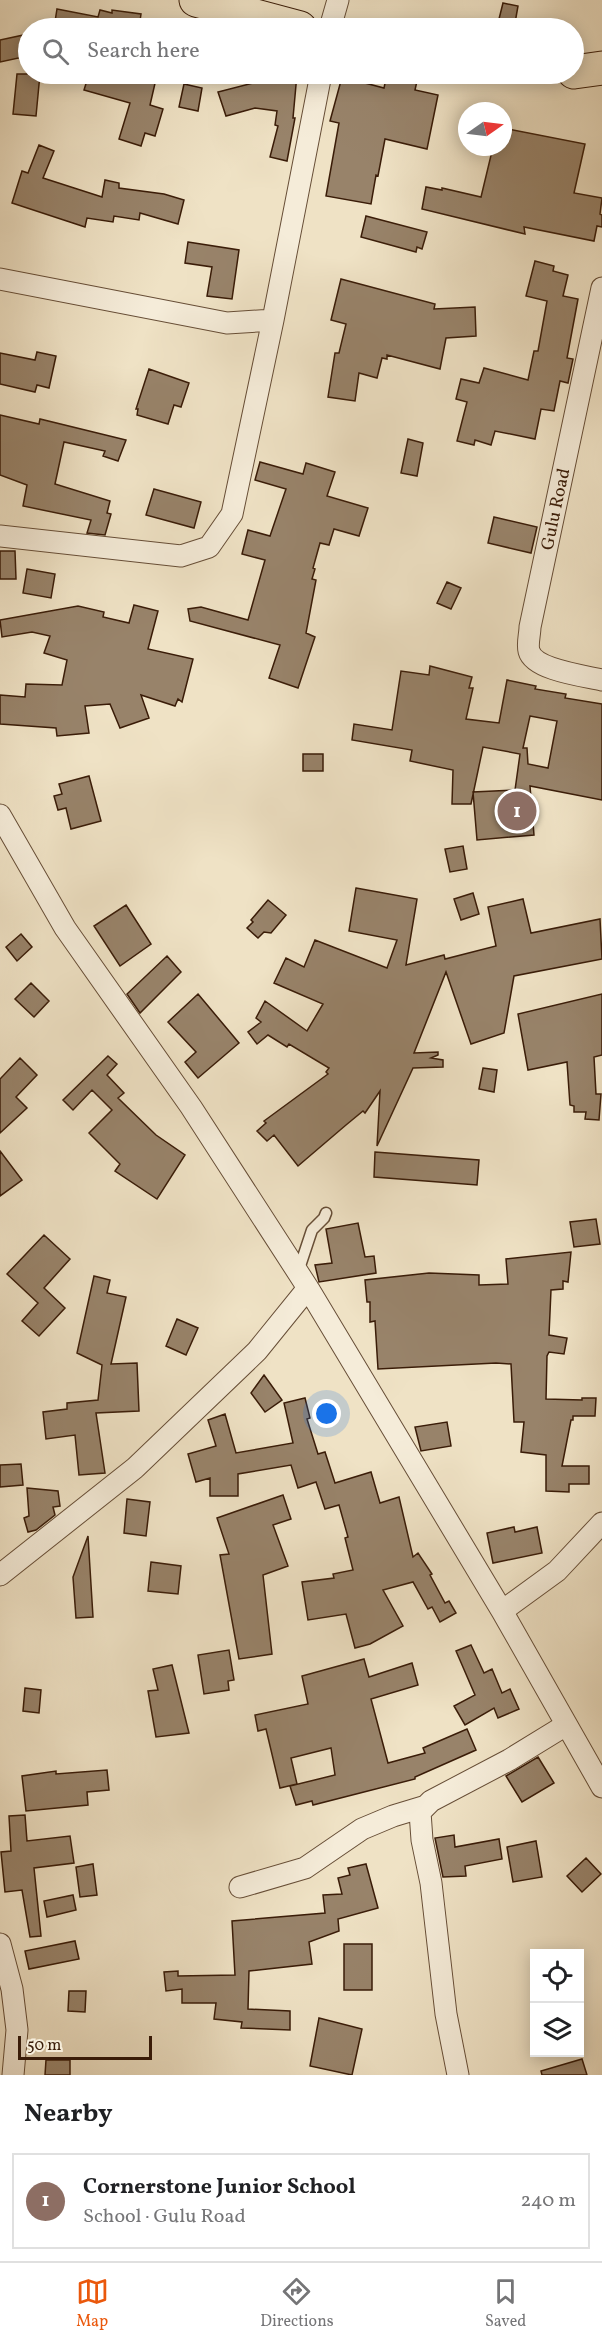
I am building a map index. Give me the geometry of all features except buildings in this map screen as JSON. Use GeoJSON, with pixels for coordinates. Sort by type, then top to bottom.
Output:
{"type":"FeatureCollection","features":[{"type":"Feature","properties":{"kind":"main road"},"geometry":{"type":"LineString","coordinates":[[196,0],[263,18]]}},
{"type":"Feature","properties":{"kind":"main road"},"geometry":{"type":"LineString","coordinates":[[584,70],[602,68]]}},
{"type":"Feature","properties":{"kind":"street"},"geometry":{"type":"LineString","coordinates":[[333,18],[338,0]]}},
{"type":"Feature","properties":{"kind":"street"},"geometry":{"type":"LineString","coordinates":[[0,536],[181,556],[209,547],[232,514],[319,84]]}},
{"type":"Feature","properties":{"kind":"street"},"geometry":{"type":"LineString","coordinates":[[0,279],[227,324],[273,320]]}},
{"type":"Feature","properties":{"kind":"street","name":"Gulu Road"},"geometry":{"type":"LineString","coordinates":[[602,288],[530,627],[529,650],[535,660],[550,668],[602,680]]}},
{"type":"Feature","properties":{"kind":"street"},"geometry":{"type":"LineString","coordinates":[[0,815],[6,842],[191,1107],[303,1280],[502,1611],[602,1787]]}},
{"type":"Feature","properties":{"kind":"street"},"geometry":{"type":"LineString","coordinates":[[0,1575],[135,1468],[257,1351],[303,1280]]}},
{"type":"Feature","properties":{"kind":"street"},"geometry":{"type":"LineString","coordinates":[[502,1611],[556,1571],[602,1522]]}},
{"type":"Feature","properties":{"kind":"street"},"geometry":{"type":"LineString","coordinates":[[458,2075],[446,2014],[431,1883],[422,1840],[420,1812],[431,1801],[509,1760],[566,1725]]}},
{"type":"Feature","properties":{"kind":"street"},"geometry":{"type":"LineString","coordinates":[[240,1887],[305,1868],[362,1829],[426,1806]]}},
{"type":"Feature","properties":{"kind":"street"},"geometry":{"type":"LineString","coordinates":[[0,1944],[12,1989],[17,2030],[13,2075]]}},
{"type":"Feature","properties":{"kind":"lane"},"geometry":{"type":"LineString","coordinates":[[312,1230],[326,1213]]}},
{"type":"Feature","properties":{"kind":"lane"},"geometry":{"type":"LineString","coordinates":[[303,1280],[314,1223],[312,1218]]}},
{"type":"Feature","properties":{"kind":"place","name":"Cornerstone Junior School"},"geometry":{"type":"Point","coordinates":[517,811]}}]}
